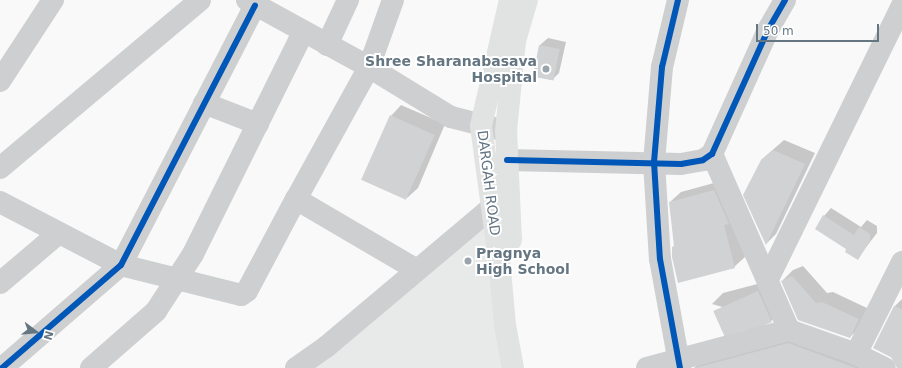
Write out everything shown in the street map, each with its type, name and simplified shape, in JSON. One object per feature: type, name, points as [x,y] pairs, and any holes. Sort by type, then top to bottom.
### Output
[{"type":"main road","name":"DARGAH ROAD","points":[[510,0],[481,126],[492,207],[505,325],[513,368]]},
{"type":"main road","name":"DARGAH ROAD","points":[[527,0],[514,41],[506,131],[508,207],[518,318],[528,368]]},
{"type":"street","points":[[0,81],[53,0]]},
{"type":"street","points":[[0,168],[200,0]]},
{"type":"street","points":[[327,45],[348,0]]},
{"type":"street","points":[[0,202],[121,265],[241,294],[246,293],[369,67],[393,0]]},
{"type":"street","points":[[678,0],[662,67],[654,162],[660,259],[679,364]]},
{"type":"street","points":[[507,160],[654,162],[681,164],[703,160],[712,154],[769,28],[785,0]]},
{"type":"street","points":[[768,280],[902,4],[896,0]]},
{"type":"street","points":[[2,368],[121,265],[204,103],[251,3],[369,67],[451,117],[481,126],[506,131]]},
{"type":"street","points":[[91,368],[156,311],[193,254],[303,32]]},
{"type":"street","points":[[204,103],[258,124]]},
{"type":"street","points":[[712,154],[789,330]]},
{"type":"street","points":[[296,199],[417,270]]},
{"type":"street","points":[[296,368],[326,347],[492,207]]},
{"type":"street","points":[[0,283],[59,233]]},
{"type":"street","points":[[856,354],[902,262]]},
{"type":"street","points":[[647,368],[679,364],[789,330],[856,354],[885,368]]},
{"type":"shaded area","name":"Pragnya High School","points":[[489,224],[508,368],[312,368]]},
{"type":"building","points":[[539,45],[560,49],[554,80],[533,76]]},
{"type":"building","points":[[390,115],[435,135],[406,200],[361,180]]},
{"type":"building","points":[[773,150],[805,164],[766,245],[743,195],[761,160]]},
{"type":"building","points":[[714,190],[729,224],[724,225],[735,268],[678,283],[672,257],[672,247],[674,246],[669,202]]},
{"type":"building","points":[[823,215],[854,235],[859,227],[870,234],[870,241],[858,260],[845,252],[846,249],[815,229]]},
{"type":"building","points":[[792,276],[816,303],[822,302],[859,319],[850,338],[798,320],[781,281]]},
{"type":"building","points":[[758,291],[772,322],[727,342],[713,311]]},
{"type":"building","points":[[894,306],[902,309],[902,368],[897,368],[891,357],[873,348]]},
{"type":"building","points":[[788,343],[856,368],[695,368]]},
{"type":"cycle path","points":[[678,0],[662,67],[654,162],[660,259],[680,368]]},
{"type":"cycle path","points":[[507,160],[681,164],[703,160],[712,154],[769,28],[785,0]]},
{"type":"cycle path","points":[[2,368],[121,265],[255,5]]},
{"type":"place","name":"Shree Sharanabasava Hospital","points":[[546,69]]},
{"type":"place","name":"Pragnya High School","points":[[468,261]]}]
